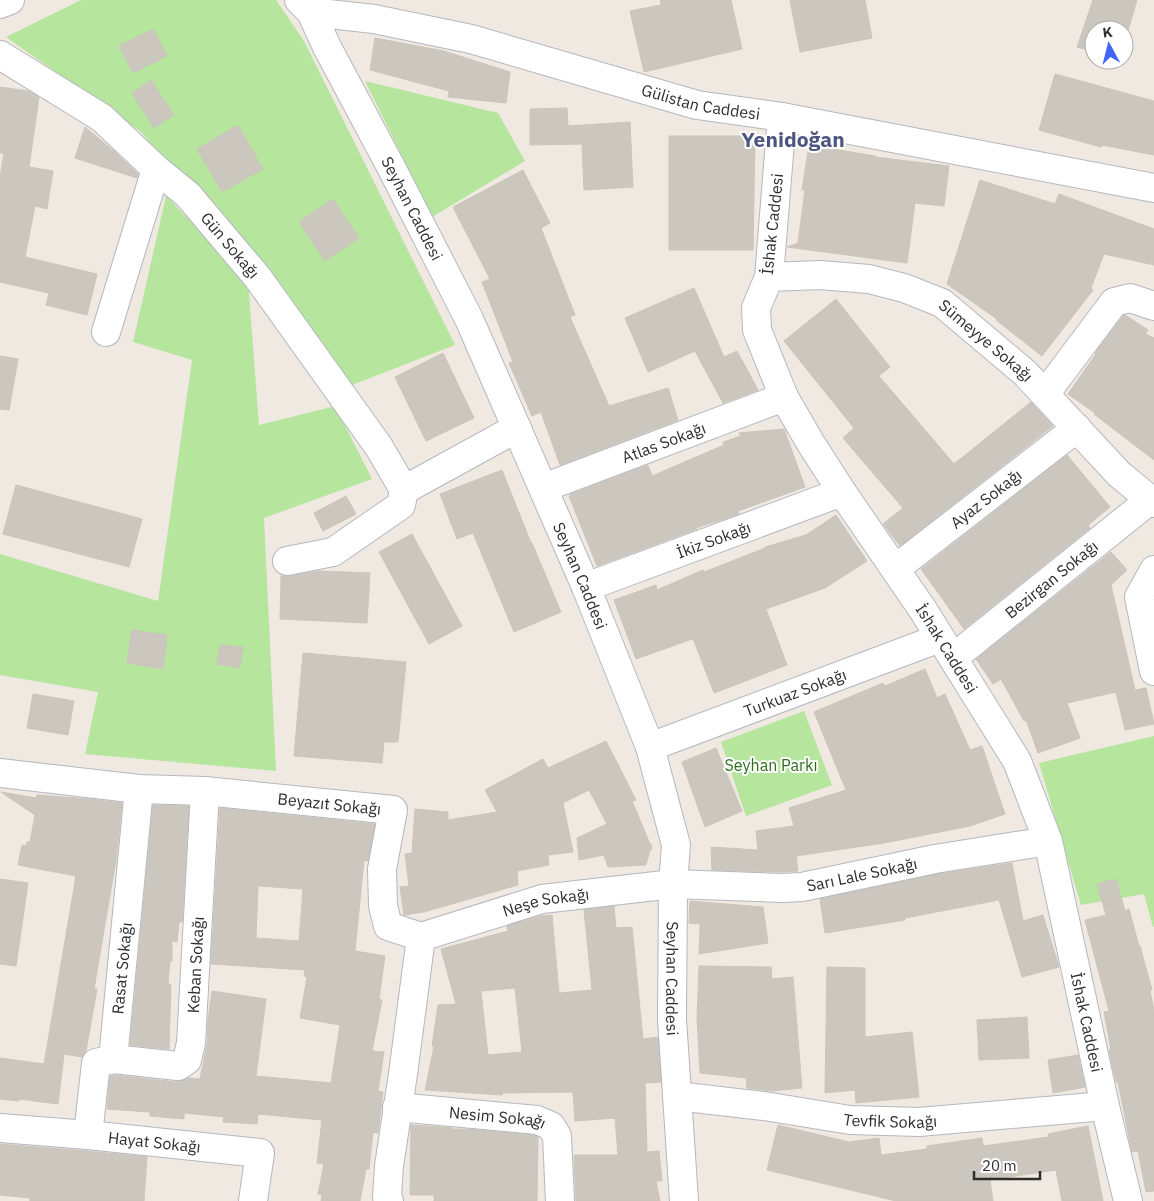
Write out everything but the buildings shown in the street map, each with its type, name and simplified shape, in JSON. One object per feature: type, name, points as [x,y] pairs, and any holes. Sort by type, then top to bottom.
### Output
[{"type":"street","points":[[0,4],[10,0]]},
{"type":"street","name":"Gülistan Caddesi","points":[[305,6],[471,39],[697,105],[782,117],[1154,188]]},
{"type":"street","name":"Seyhan Caddesi","points":[[305,6],[392,169],[469,320],[586,587],[650,747],[676,845],[673,884],[672,1019],[684,1201]]},
{"type":"street","name":"Gün Sokağı","points":[[0,55],[102,118],[188,195],[258,278],[379,447],[404,490]]},
{"type":"street","name":"İshak Caddesi","points":[[782,117],[769,277],[756,308],[757,330],[784,397],[810,442],[923,610],[1016,760],[1048,841],[1105,1106],[1128,1201]]},
{"type":"street","points":[[106,332],[156,168]]},
{"type":"street","name":"Sümeyye Sokağı","points":[[769,277],[820,275],[869,279],[904,288],[942,303],[1025,373],[1119,474],[1152,502]]},
{"type":"street","points":[[1045,394],[1114,302],[1130,298],[1154,306]]},
{"type":"street","name":"Atlas Sokağı","points":[[543,488],[784,397]]},
{"type":"street","points":[[287,561],[333,552],[401,506],[404,490],[517,428]]},
{"type":"street","name":"Ayaz Sokağı","points":[[895,569],[1077,428]]},
{"type":"street","name":"İkiz Sokağı","points":[[586,587],[842,492]]},
{"type":"street","name":"Bezirgan Sokağı","points":[[947,648],[1152,502]]},
{"type":"street","points":[[1154,570],[1139,597],[1154,671]]},
{"type":"street","name":"Turkuaz Sokağı","points":[[650,747],[947,648]]},
{"type":"street","name":"Beyazıt Sokağı","points":[[0,773],[139,789],[205,791],[393,810],[382,869],[383,906],[388,926],[421,938]]},
{"type":"street","name":"Rasat Sokağı","points":[[113,1059],[139,789]]},
{"type":"street","name":"Keban Sokağı","points":[[113,1059],[178,1066],[187,1060],[191,1043],[205,791]]},
{"type":"street","name":"Sarı Lale Sokağı","points":[[673,884],[802,887],[936,860],[1048,841]]},
{"type":"street","name":"Neşe Sokağı","points":[[421,938],[542,899],[673,884]]},
{"type":"street","points":[[389,1201],[387,1197],[389,1166],[421,938]]},
{"type":"street","points":[[88,1135],[96,1063],[113,1059]]},
{"type":"street","name":"Tevfik Sokağı","points":[[677,1096],[764,1106],[850,1120],[919,1122],[1105,1106]]},
{"type":"street","name":"Nesim Sokağı","points":[[397,1107],[537,1120],[551,1126],[557,1136],[560,1201]]},
{"type":"street","name":"Hayat Sokağı","points":[[0,1128],[260,1153],[253,1201]]},
{"type":"green space","points":[[81,0],[276,0],[304,41],[455,345],[352,385],[141,132],[6,37]]},
{"type":"green space","points":[[365,81],[498,113],[525,161],[432,217]]},
{"type":"green space","points":[[166,196],[248,280],[259,425],[335,406],[372,479],[264,518],[276,771],[85,754],[98,692],[0,675],[0,554],[158,601],[192,360],[133,342]]},
{"type":"green space","name":"Seyhan Parkı","points":[[804,711],[832,785],[746,816],[721,742]]},
{"type":"green space","points":[[1154,736],[1153,927],[1144,894],[1081,905],[1039,763]]},
{"type":"district","name":"Yenidoğan","points":[[793,140]]}]
